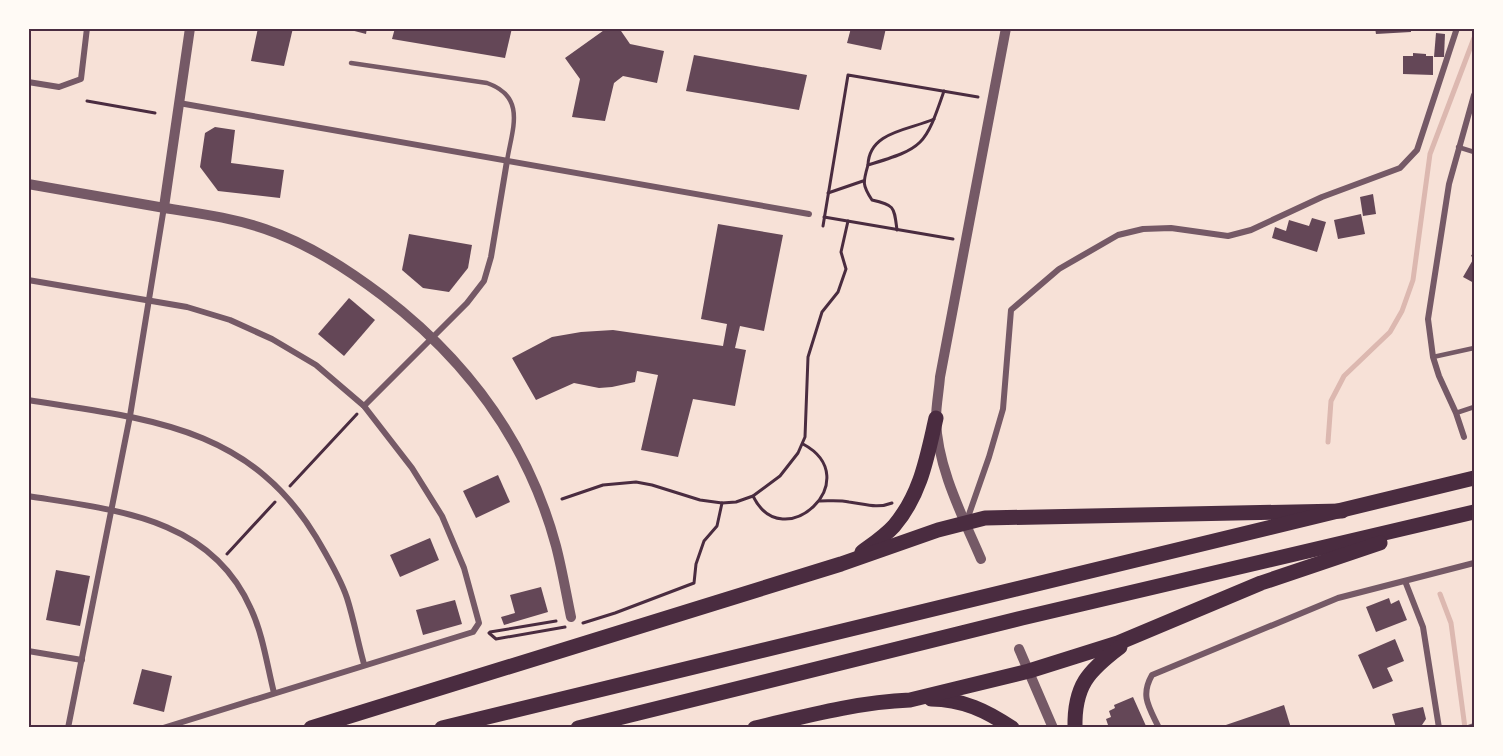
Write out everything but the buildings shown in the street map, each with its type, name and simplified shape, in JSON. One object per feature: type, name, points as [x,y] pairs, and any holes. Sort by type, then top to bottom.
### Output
[{"type":"highway","points":[[841,564],[861,553],[894,526],[910,502],[922,478],[936,418]]},
{"type":"highway","points":[[442,728],[1474,478]]},
{"type":"highway","points":[[311,728],[841,564],[938,530],[985,518],[1342,511]]},
{"type":"highway","points":[[910,700],[1029,671],[1134,636],[1261,583],[1471,513]]},
{"type":"highway","points":[[578,728],[1022,618],[1471,513]]},
{"type":"highway","points":[[1075,728],[1077,694],[1084,679],[1097,664],[1134,636]]},
{"type":"highway","points":[[755,728],[893,700],[939,699],[960,702],[992,714],[1012,728]]},
{"type":"street","points":[[28,82],[59,87],[81,80],[87,28]]},
{"type":"street","points":[[68,728],[130,416],[150,300],[190,28]]},
{"type":"street","points":[[981,559],[965,523],[940,450],[936,418],[940,377],[1006,28]]},
{"type":"street","points":[[965,523],[989,457],[1003,409],[1011,310],[1059,269],[1118,235],[1143,228],[1171,228],[1228,236],[1251,230],[1322,197],[1400,168],[1417,150],[1457,28]]},
{"type":"street","points":[[1464,437],[1433,357],[1428,319],[1449,184],[1474,95]]},
{"type":"street","points":[[178,103],[809,214]]},
{"type":"street","points":[[364,406],[467,303],[484,280],[491,257],[507,161]]},
{"type":"street","points":[[28,184],[220,216],[267,230],[317,251],[367,284],[432,336],[472,379],[503,424],[526,465],[556,544],[573,622]]},
{"type":"street","points":[[28,280],[187,307],[230,320],[272,339],[316,365],[364,406],[412,468],[442,516],[464,568],[479,623],[473,632],[163,728]]},
{"type":"street","points":[[28,400],[130,416],[182,430],[227,448],[263,474],[283,493],[307,523],[332,566],[346,597],[364,664]]},
{"type":"street","points":[[28,496],[113,510],[175,529],[198,543],[220,562],[239,586],[251,609],[261,637],[274,693]]},
{"type":"street","points":[[1158,728],[1146,700],[1146,685],[1152,675],[1338,598],[1474,563]]},
{"type":"street","points":[[1405,581],[1423,627],[1439,728]]},
{"type":"street","points":[[1019,649],[1053,728]]},
{"type":"street","points":[[28,651],[82,660]]},
{"type":"street","points":[[1468,728],[1474,726]]},
{"type":"lane","points":[[351,63],[487,83],[499,87],[507,94],[515,117],[507,161]]},
{"type":"lane","points":[[1458,147],[1474,152]]},
{"type":"lane","points":[[1433,357],[1474,348]]},
{"type":"lane","points":[[1456,413],[1474,407]]},
{"type":"path","points":[[823,226],[849,75],[978,97]]},
{"type":"path","points":[[868,165],[914,149],[925,138],[944,91]]},
{"type":"path","points":[[87,101],[155,113]]},
{"type":"path","points":[[897,230],[894,209],[890,204],[872,200],[866,190],[863,181],[868,157],[883,138],[934,119]]},
{"type":"path","points":[[828,193],[843,190],[863,181]]},
{"type":"path","points":[[824,217],[953,239]]},
{"type":"path","points":[[562,499],[603,485],[636,482],[700,500],[736,502],[753,496],[780,476],[798,453],[805,437],[808,357],[822,312],[838,292],[846,269],[841,252],[848,221]]},
{"type":"path","points":[[220,562],[364,406]]},
{"type":"path","points":[[753,496],[756,503],[776,517],[801,516],[812,510],[820,501],[825,489],[826,477],[817,454],[802,444]]},
{"type":"path","points":[[820,501],[848,501],[869,507],[885,506],[893,502]]},
{"type":"path","points":[[489,633],[496,639],[615,613],[694,583],[704,541],[717,526],[722,503]]},
{"type":"path","points":[[473,632],[489,633],[556,621]]},
{"type":"waterway","points":[[1328,442],[1331,401],[1344,376],[1390,332],[1402,311],[1413,280],[1430,154],[1474,38]]},
{"type":"waterway","points":[[1440,594],[1451,623],[1465,728]]}]
